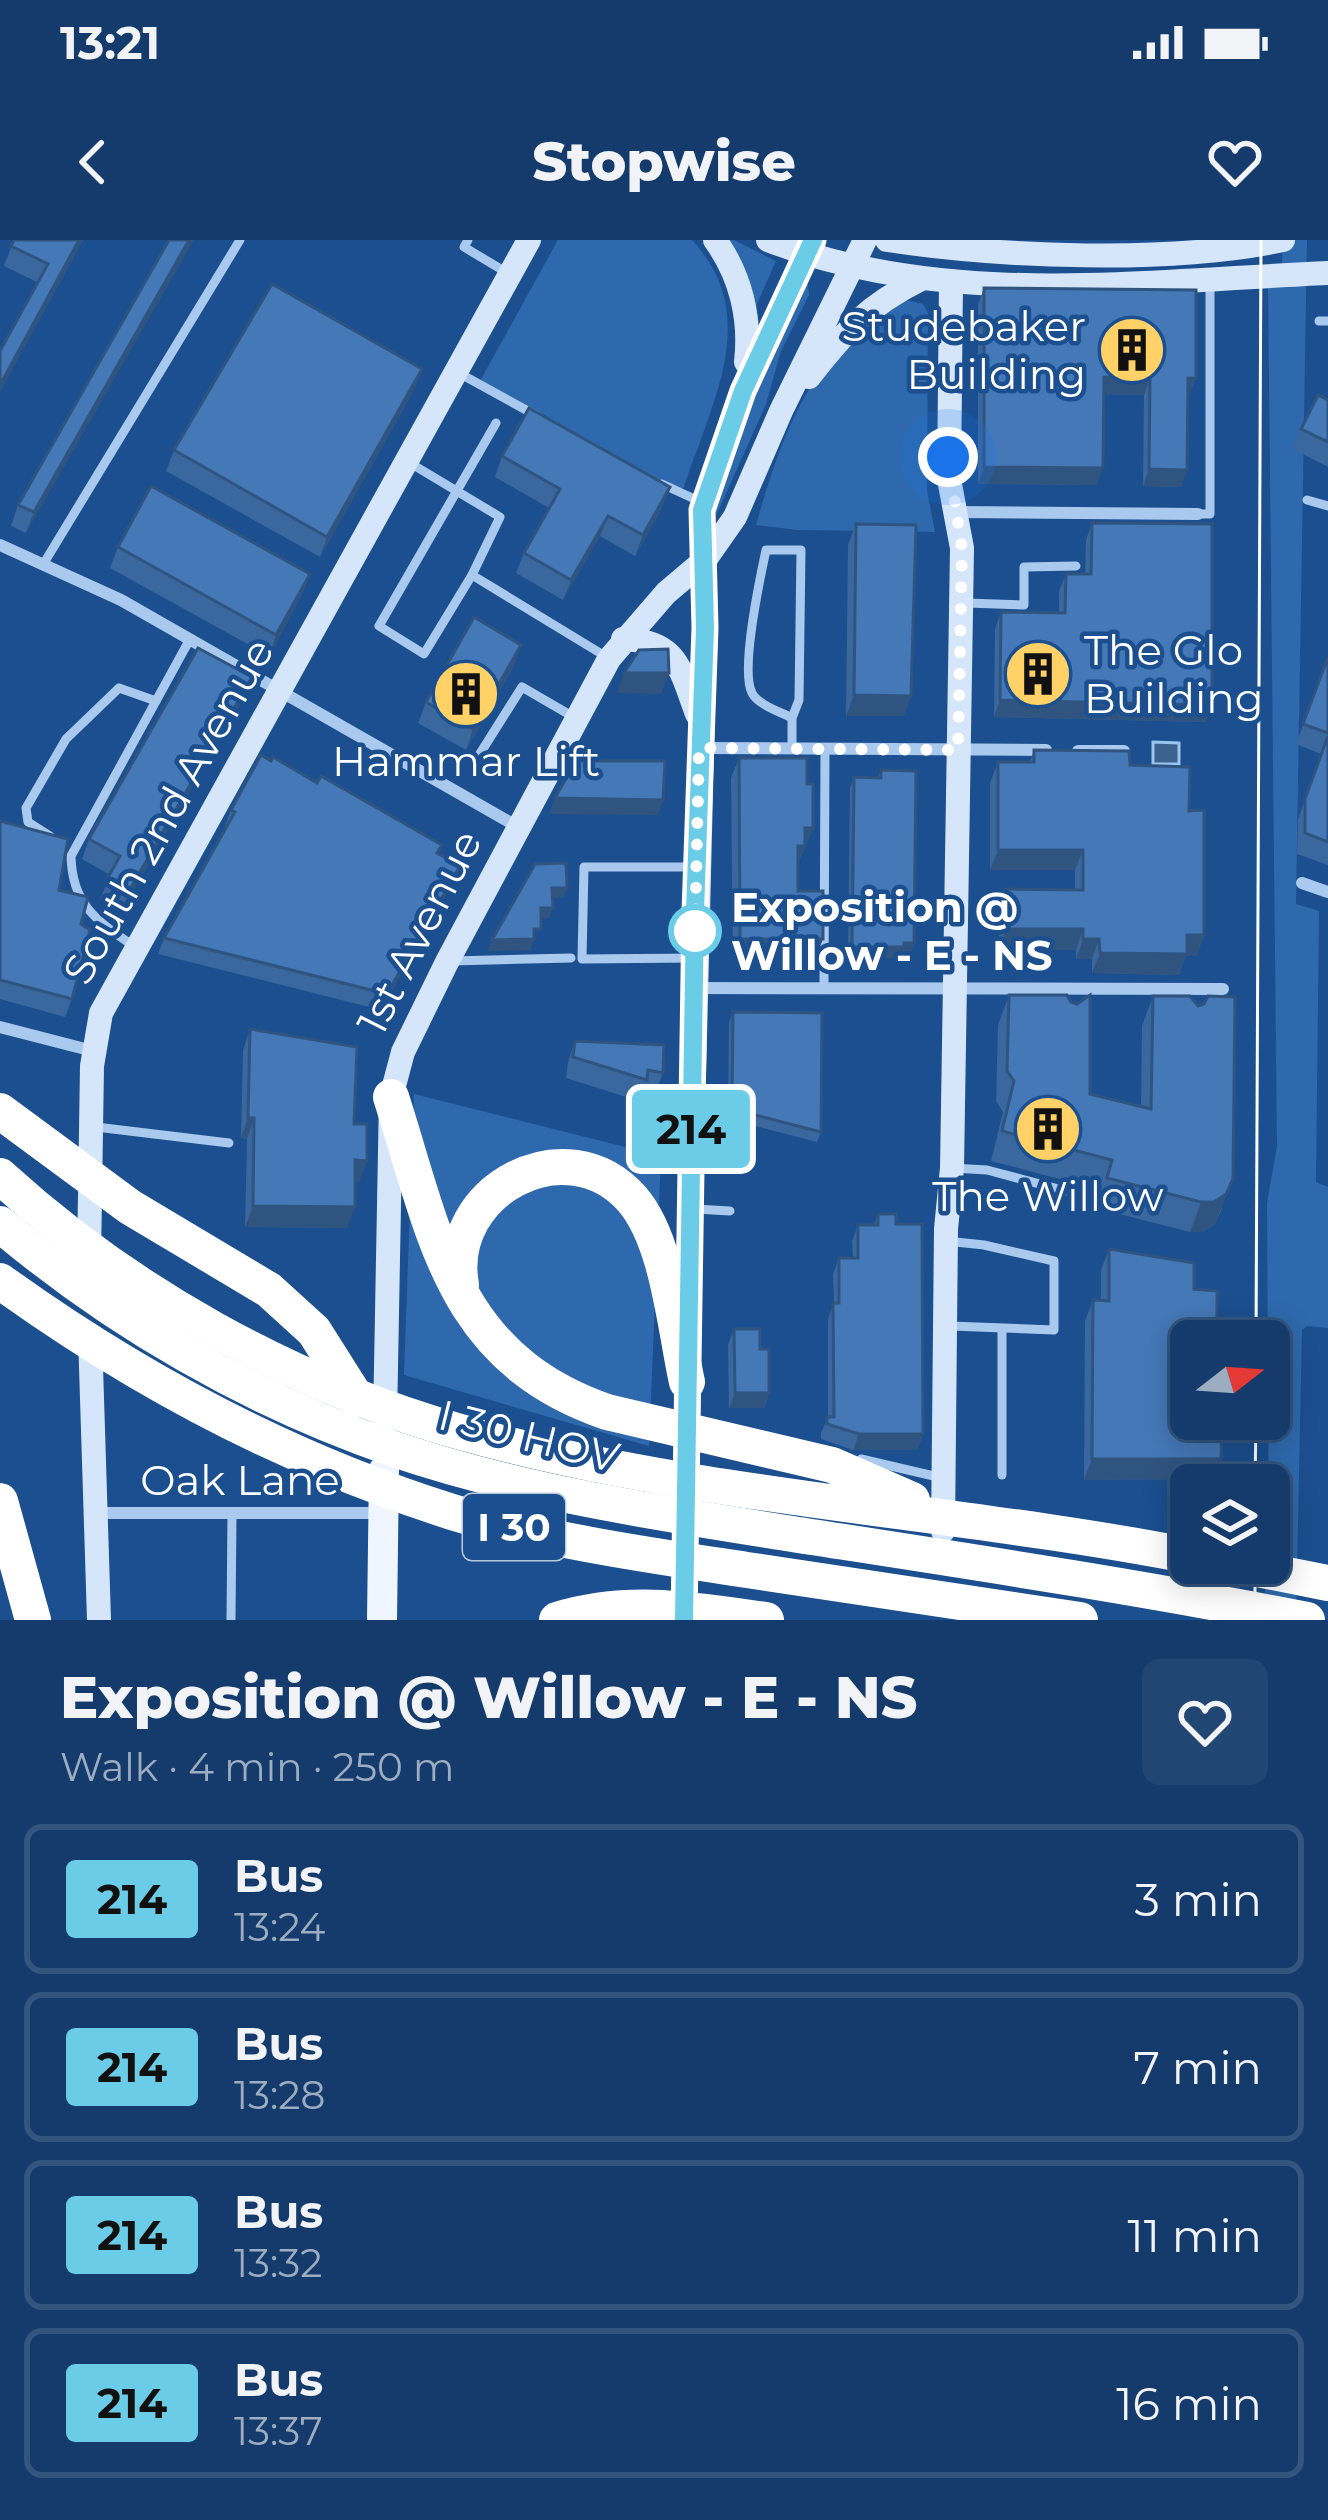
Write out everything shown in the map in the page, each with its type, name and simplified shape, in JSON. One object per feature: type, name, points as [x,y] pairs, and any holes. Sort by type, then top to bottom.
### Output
[{"type":"highway","points":[[391,1096],[453,1284],[505,1355],[545,1385],[608,1412],[832,1465],[958,1520]]},
{"type":"highway","points":[[0,1111],[160,1226],[254,1281],[292,1310],[329,1352],[385,1443]]},
{"type":"highway","points":[[481,1326],[462,1287],[457,1261],[467,1223],[507,1183],[544,1169],[578,1168],[615,1183],[642,1211],[656,1242],[687,1400]]},
{"type":"highway","name":"I 30","points":[[0,1176],[93,1252],[154,1294],[275,1360],[453,1430],[607,1466],[1170,1553]]},
{"type":"highway","name":"I 30 HOV","points":[[0,1224],[98,1298],[232,1379],[343,1430],[450,1467],[662,1513],[1161,1592],[1307,1620]]},
{"type":"highway","name":"I 30 HOV","points":[[0,1245],[66,1297],[199,1379],[291,1425],[398,1466],[507,1498],[643,1526],[1226,1620]]},
{"type":"highway","name":"I 30","points":[[0,1281],[74,1335],[215,1417],[272,1445],[454,1512],[606,1548],[1080,1620]]},
{"type":"highway","points":[[0,1501],[33,1620]]},
{"type":"highway","points":[[1290,1575],[1328,1583]]},
{"type":"highway","points":[[556,1620],[596,1610],[658,1605],[766,1620]]},
{"type":"main road","name":"South 2nd Avenue","points":[[98,1617],[88,1287],[92,1051],[101,1013],[529,240]]},
{"type":"main road","points":[[715,240],[738,284],[747,316],[743,391]]},
{"type":"main road","points":[[768,240],[809,247],[851,268],[951,281],[1151,285],[1328,273]]},
{"type":"main road","points":[[781,411],[865,240]]},
{"type":"main road","points":[[887,240],[1137,253],[1283,240]]},
{"type":"main road","points":[[946,240],[972,246]]},
{"type":"main road","points":[[684,1620],[704,503],[743,391],[809,247]]},
{"type":"main road","points":[[781,411],[854,321],[921,279]]},
{"type":"main road","points":[[943,1620],[941,1233],[952,1168],[962,548],[948,457],[951,281]]},
{"type":"main road","name":"1st Avenue","points":[[382,1620],[391,1096],[403,1052],[518,826],[616,649],[666,593],[705,560],[735,517],[781,411]]},
{"type":"main road","points":[[616,649],[659,643],[667,650],[680,669],[699,735]]},
{"type":"street","points":[[957,512],[1198,514]]},
{"type":"street","points":[[0,545],[190,639],[518,826]]},
{"type":"street","points":[[699,735],[792,748],[1124,751]]},
{"type":"street","points":[[1303,883],[1328,892]]},
{"type":"street","points":[[694,988],[955,989],[1065,996],[1223,989]]},
{"type":"street","points":[[0,1027],[92,1051]]},
{"type":"street","name":"Oak Lane","points":[[96,1513],[384,1513]]},
{"type":"lane","points":[[44,563],[240,240]]},
{"type":"lane","points":[[468,240],[464,247],[509,274]]},
{"type":"lane","points":[[1198,514],[1210,514],[1210,281]]},
{"type":"lane","points":[[458,372],[544,420]]},
{"type":"lane","points":[[406,461],[458,491],[500,517],[472,575],[424,654],[379,626],[458,491],[496,424]]},
{"type":"lane","points":[[649,477],[704,503]]},
{"type":"lane","points":[[1307,500],[1328,506]]},
{"type":"lane","points":[[792,718],[757,699],[750,690],[750,642],[766,550],[801,550],[799,700],[792,718],[792,748]]},
{"type":"lane","points":[[961,602],[1024,604],[1024,567],[1076,566]]},
{"type":"lane","points":[[472,575],[572,633],[616,649]]},
{"type":"lane","points":[[135,946],[89,912],[77,896],[72,876],[75,848],[190,639]]},
{"type":"lane","points":[[476,760],[522,687],[577,719]]},
{"type":"lane","points":[[75,848],[34,828],[25,816],[26,808],[66,739],[114,691],[124,688],[156,701]]},
{"type":"lane","points":[[824,988],[825,749]]},
{"type":"lane","points":[[694,958],[583,959],[584,867],[697,867]]},
{"type":"lane","points":[[447,962],[571,958]]},
{"type":"lane","points":[[1188,989],[1189,1007]]},
{"type":"lane","points":[[91,1126],[229,1142]]},
{"type":"lane","points":[[952,1168],[987,1170],[1092,1198]]},
{"type":"lane","points":[[690,1208],[730,1211]]},
{"type":"lane","points":[[941,1233],[1054,1261],[1054,1330],[945,1326]]},
{"type":"lane","points":[[1002,1329],[1002,1475]]},
{"type":"lane","points":[[687,1400],[944,1479]]},
{"type":"lane","points":[[231,1620],[232,1513]]},
{"type":"shaded area","points":[[558,240],[692,240],[713,269],[728,329],[725,360],[707,424],[679,491],[480,381]]},
{"type":"shaded area","points":[[723,240],[734,240],[776,261],[754,311]]},
{"type":"shaded area","points":[[1283,240],[1307,240],[1296,904],[1319,911],[1316,1182],[1328,1187],[1328,1328],[1307,1326],[1302,1330],[1296,1620],[1265,1620],[1265,1584],[1290,1584],[1290,1464],[1268,1464],[1268,1440],[1290,1440],[1290,1320],[1268,1320],[1267,1203],[1277,1146],[1268,286],[1281,285]]},
{"type":"shaded area","points":[[808,284],[809,295],[781,351],[766,404],[716,516],[735,437],[800,289]]},
{"type":"shaded area","points":[[906,300],[923,304],[928,313],[927,491],[935,532],[756,525],[793,419],[821,370],[858,330]]},
{"type":"shaded area","points":[[1153,742],[1179,743],[1179,764],[1153,764]]},
{"type":"shaded area","points":[[414,1094],[661,1156],[649,1446],[404,1375]]},
{"type":"building","points":[[14,240],[79,240],[0,385],[0,351],[48,264],[11,246]]},
{"type":"building","points":[[169,240],[189,240],[34,512],[18,505]]},
{"type":"building","points":[[272,284],[422,369],[327,537],[174,450]]},
{"type":"building","points":[[984,288],[1196,290],[1196,378],[1188,378],[1187,470],[1149,469],[1150,378],[1104,377],[1103,468],[984,467]]},
{"type":"building","points":[[1318,395],[1328,400],[1328,442],[1301,429]]},
{"type":"building","points":[[529,408],[670,487],[643,535],[608,516],[571,580],[524,553],[560,489],[502,456]]},
{"type":"building","points":[[151,486],[310,574],[276,635],[118,547]]},
{"type":"building","points":[[1092,523],[1212,524],[1212,705],[1000,700],[1001,612],[1065,613],[1066,574],[1091,574]]},
{"type":"building","points":[[856,524],[916,525],[911,696],[854,695]]},
{"type":"building","name":"Hammar Lift","points":[[474,617],[521,645],[473,729],[426,702]]},
{"type":"building","points":[[198,648],[252,677],[129,891],[107,879],[120,856],[89,839]]},
{"type":"building","points":[[668,649],[669,673],[624,673],[639,650]]},
{"type":"building","points":[[1328,657],[1328,733],[1303,724]]},
{"type":"building","points":[[1328,736],[1328,842],[1305,833],[1305,799]]},
{"type":"building","points":[[1034,750],[1129,751],[1130,765],[1190,767],[1189,811],[1204,810],[1204,935],[1187,935],[1187,954],[1100,953],[1099,939],[1083,939],[1083,929],[1006,929],[1006,889],[1083,890],[1083,850],[998,850],[998,762],[1034,762]]},
{"type":"building","points":[[261,755],[317,783],[321,776],[442,845],[437,853],[460,866],[387,994],[164,938],[235,812],[231,810]]},
{"type":"building","points":[[739,758],[807,758],[807,784],[813,784],[813,828],[805,828],[805,846],[798,846],[798,891],[823,891],[823,939],[740,939]]},
{"type":"building","points":[[576,761],[665,761],[663,800],[555,798]]},
{"type":"building","points":[[881,770],[916,771],[914,943],[852,947],[854,777],[881,778]]},
{"type":"building","points":[[0,821],[68,839],[59,890],[88,897],[81,924],[90,930],[72,999],[0,980]]},
{"type":"building","points":[[566,863],[567,888],[552,888],[553,908],[541,908],[541,929],[534,929],[534,939],[492,940],[535,864]]},
{"type":"building","name":"The Willow","points":[[1009,995],[1067,995],[1077,1004],[1090,995],[1090,1094],[1151,1109],[1153,996],[1190,996],[1198,1006],[1208,996],[1235,997],[1233,1179],[1226,1194],[1214,1202],[1201,1202],[1107,1178],[1112,1160],[1002,1131],[1014,1081],[1007,1071]]},
{"type":"building","points":[[733,1012],[822,1013],[821,1132],[732,1109]]},
{"type":"building","points":[[250,1029],[357,1047],[354,1124],[367,1124],[367,1161],[355,1160],[355,1207],[253,1206]]},
{"type":"building","points":[[575,1041],[664,1045],[663,1073],[648,1070],[647,1080],[573,1057]]},
{"type":"building","points":[[878,1214],[896,1214],[896,1224],[922,1224],[923,1434],[859,1434],[827,1424],[827,1417],[834,1417],[833,1303],[839,1303],[839,1258],[858,1258],[858,1225],[878,1225]]},
{"type":"building","points":[[1109,1249],[1194,1263],[1194,1289],[1217,1291],[1217,1320],[1170,1320],[1170,1440],[1222,1440],[1221,1459],[1092,1459],[1093,1300],[1109,1301]]},
{"type":"building","points":[[734,1329],[760,1329],[760,1349],[769,1349],[769,1393],[735,1393]]},
{"type":"tram line","points":[[1256,1320],[1261,240]]},
{"type":"tram line","points":[[1255,1464],[1256,1440]]},
{"type":"tram line","points":[[1255,1584],[1255,1620]]},
{"type":"bus line","name":"214","points":[[684,1620],[695,912],[705,628],[702,510],[722,442],[767,333],[813,240]]},
{"type":"place","name":"Studebaker Building","points":[[1132,350]]},
{"type":"place","name":"The Glo Building","points":[[1038,674]]},
{"type":"place","name":"Hammar Lift","points":[[466,694]]},
{"type":"place","name":"Exposition @ Willow - E - NS","points":[[695,931]]},
{"type":"place","name":"The Willow","points":[[1048,1129]]},
{"type":"route","points":[[695,931],[699,748],[958,750],[962,548],[948,457]]}]
